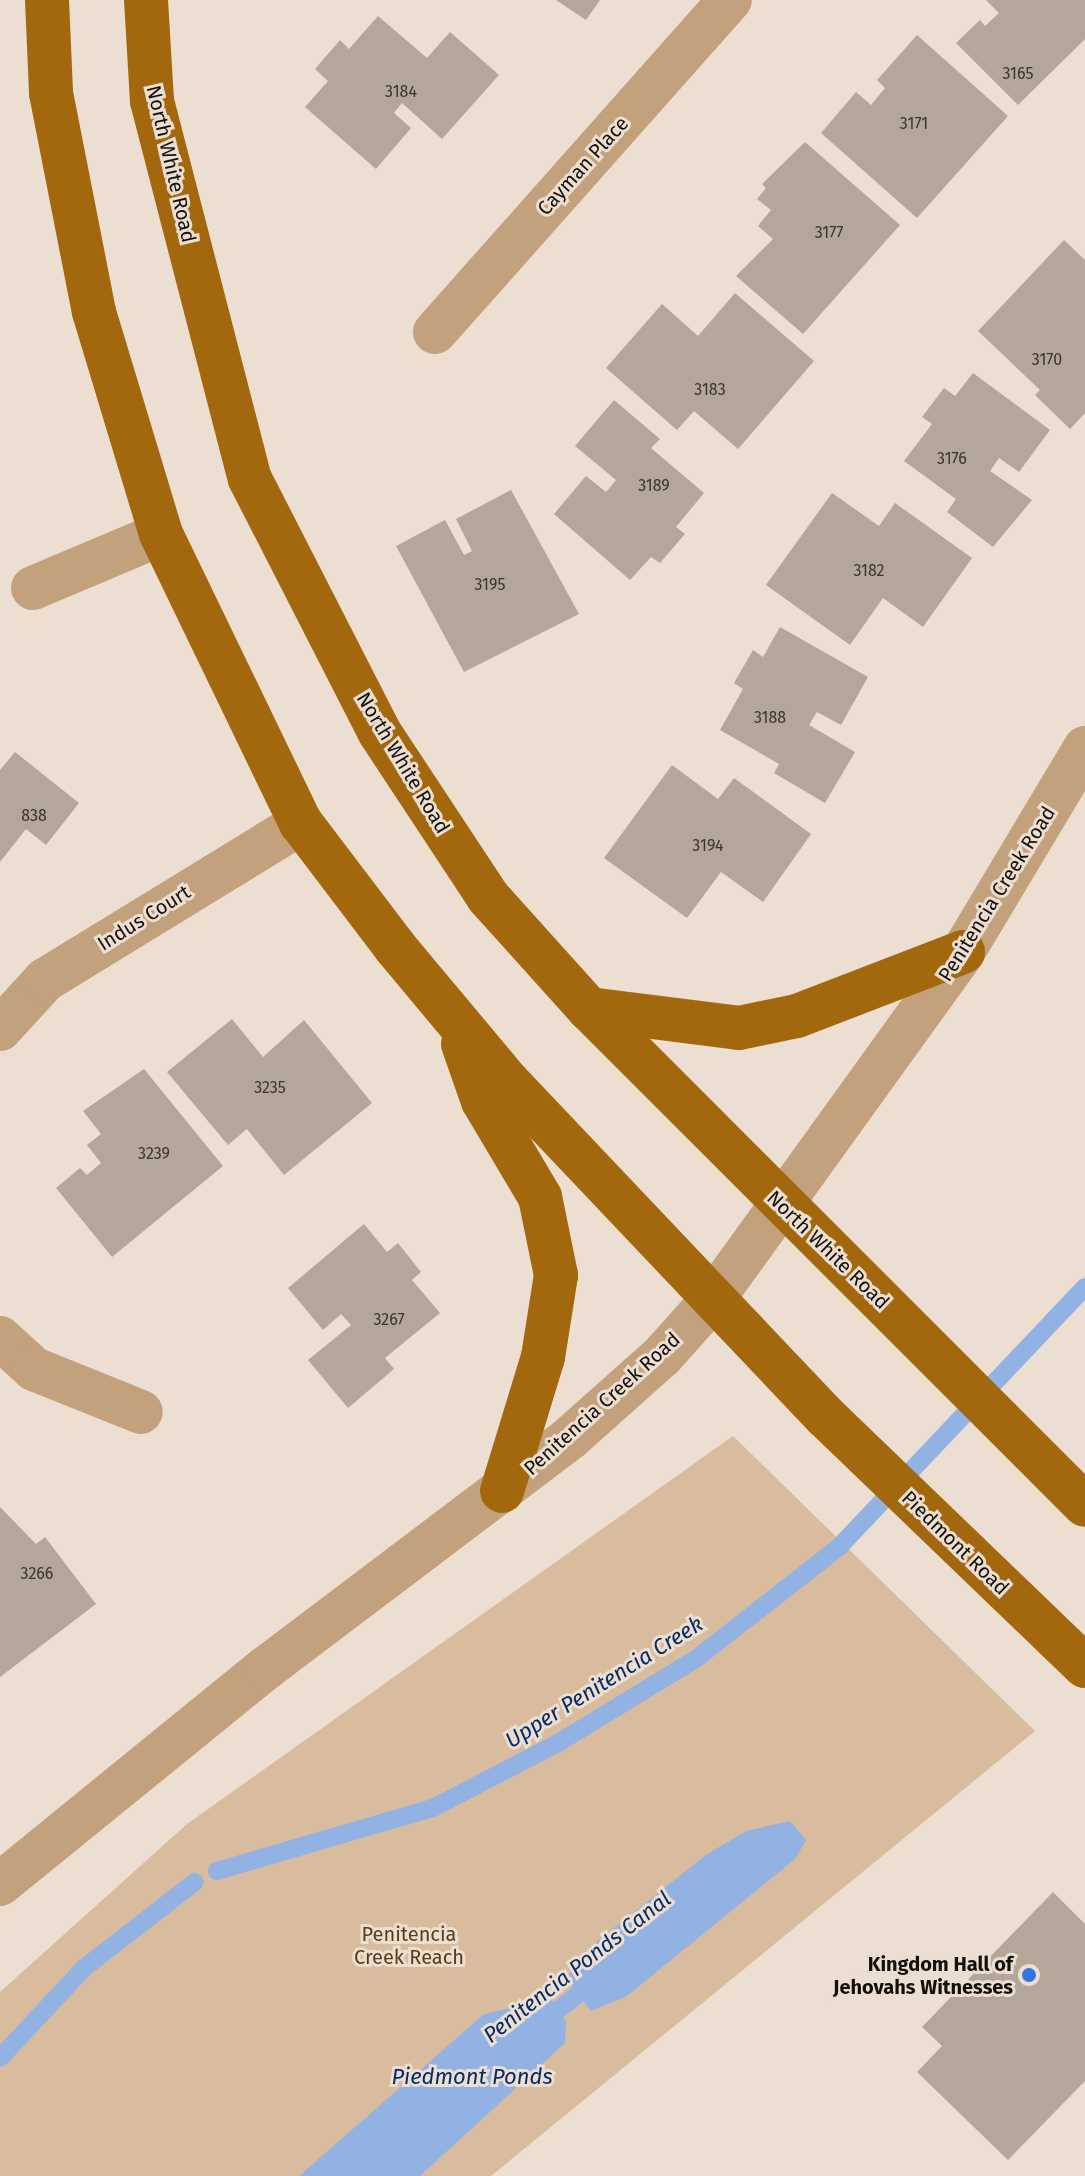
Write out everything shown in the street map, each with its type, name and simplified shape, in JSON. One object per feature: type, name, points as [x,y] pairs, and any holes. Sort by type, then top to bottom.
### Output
[{"type":"main road","points":[[47,0],[51,93],[94,312],[161,534],[301,823],[455,1019],[713,1299]]},
{"type":"main road","name":"North White Road","points":[[146,0],[152,101],[250,479],[380,733],[488,897],[589,1009],[1085,1505]]},
{"type":"main road","points":[[589,1009],[739,1028],[797,1016],[963,952]]},
{"type":"main road","points":[[455,1019],[483,1101],[540,1197],[556,1275],[543,1357],[502,1491]]},
{"type":"main road","name":"Piedmont Road","points":[[713,1299],[826,1417],[1085,1666]]},
{"type":"street","name":"Cayman Place","points":[[435,332],[730,0]]},
{"type":"street","points":[[33,588],[161,534]]},
{"type":"street","name":"Penitencia Creek Road","points":[[0,1884],[266,1668],[502,1491],[662,1356],[713,1299],[963,952],[1085,748]]},
{"type":"street","name":"Indus Court","points":[[0,1029],[45,980],[301,823]]},
{"type":"street","points":[[0,1338],[34,1369],[141,1412]]},
{"type":"green space","name":"Penitencia Creek Reach","points":[[733,1436],[1035,1731],[491,2176],[0,2176],[0,1992],[187,1824]]},
{"type":"water","points":[[790,1821],[806,1840],[795,1859],[627,1996],[591,2011],[566,1978],[589,1948],[706,1855],[746,1831]]},
{"type":"water","name":"Piedmont Ponds","points":[[551,1999],[566,2022],[565,2043],[420,2176],[299,2176],[484,2014]]},
{"type":"building","points":[[556,0],[600,0],[586,20]]},
{"type":"building","points":[[986,0],[1085,0],[1085,39],[1018,105],[956,43],[980,20],[985,26],[999,13]]},
{"type":"building","points":[[378,16],[427,58],[450,32],[499,75],[442,139],[402,103],[394,113],[411,128],[376,169],[305,107],[328,81],[315,69],[340,40],[349,49]]},
{"type":"building","points":[[917,35],[1008,116],[917,218],[821,133],[856,92],[871,105],[885,88],[877,80]]},
{"type":"building","points":[[805,142],[900,225],[803,334],[736,276],[773,239],[758,226],[771,210],[757,199],[766,188],[762,184]]},
{"type":"building","points":[[1064,240],[1085,260],[1085,413],[1070,429],[1035,395],[1040,390],[978,331]]},
{"type":"building","points":[[735,293],[814,361],[738,449],[694,411],[677,430],[606,368],[662,304],[698,336]]},
{"type":"building","points":[[973,373],[1050,430],[1019,472],[999,458],[990,471],[1032,500],[993,547],[947,512],[956,499],[904,461],[932,424],[922,417],[944,388],[955,396]]},
{"type":"building","points":[[614,400],[660,439],[651,448],[704,493],[676,527],[685,534],[660,563],[651,557],[630,580],[554,514],[586,476],[606,492],[616,480],[575,446]]},
{"type":"building","points":[[511,490],[579,614],[464,672],[396,546],[445,520],[464,555],[472,551],[456,519]]},
{"type":"building","points":[[832,493],[879,526],[895,503],[972,558],[923,627],[883,598],[850,645],[766,585]]},
{"type":"building","points":[[780,627],[868,677],[841,725],[817,712],[809,725],[855,752],[825,803],[774,773],[779,764],[720,730],[743,689],[734,683],[753,650],[763,657]]},
{"type":"building","points":[[15,752],[79,803],[46,845],[26,829],[0,862],[0,770]]},
{"type":"building","points":[[672,765],[718,799],[734,778],[811,834],[763,902],[721,872],[687,918],[604,858]]},
{"type":"building","points":[[232,1019],[263,1057],[304,1020],[372,1103],[284,1175],[247,1129],[228,1145],[167,1072]]},
{"type":"building","points":[[144,1069],[223,1166],[112,1257],[56,1188],[80,1168],[87,1175],[101,1163],[87,1145],[101,1134],[83,1111]]},
{"type":"building","points":[[364,1224],[387,1252],[398,1243],[421,1272],[412,1280],[440,1313],[385,1358],[394,1369],[348,1408],[308,1360],[351,1325],[341,1314],[323,1330],[288,1288]]},
{"type":"building","points":[[0,1507],[36,1544],[45,1537],[96,1604],[0,1677]]},
{"type":"building","name":"Kingdom Hall of Jehovahs Witnesses","points":[[1053,1892],[1085,1924],[1085,2081],[1008,2160],[917,2072],[942,2046],[922,2027]]},
{"type":"waterway","name":"Upper Penitencia Creek","points":[[217,1871],[433,1808],[558,1743],[697,1658],[839,1547],[1085,1287]]},
{"type":"waterway","name":"Upper Penitencia Creek","points":[[0,2058],[84,1968],[195,1882]]},
{"type":"waterway","name":"Penitencia Ponds Canal","points":[[540,2024],[595,1981]]},
{"type":"place","name":"Kingdom Hall of Jehovahs Witnesses","points":[[1029,1975]]}]
